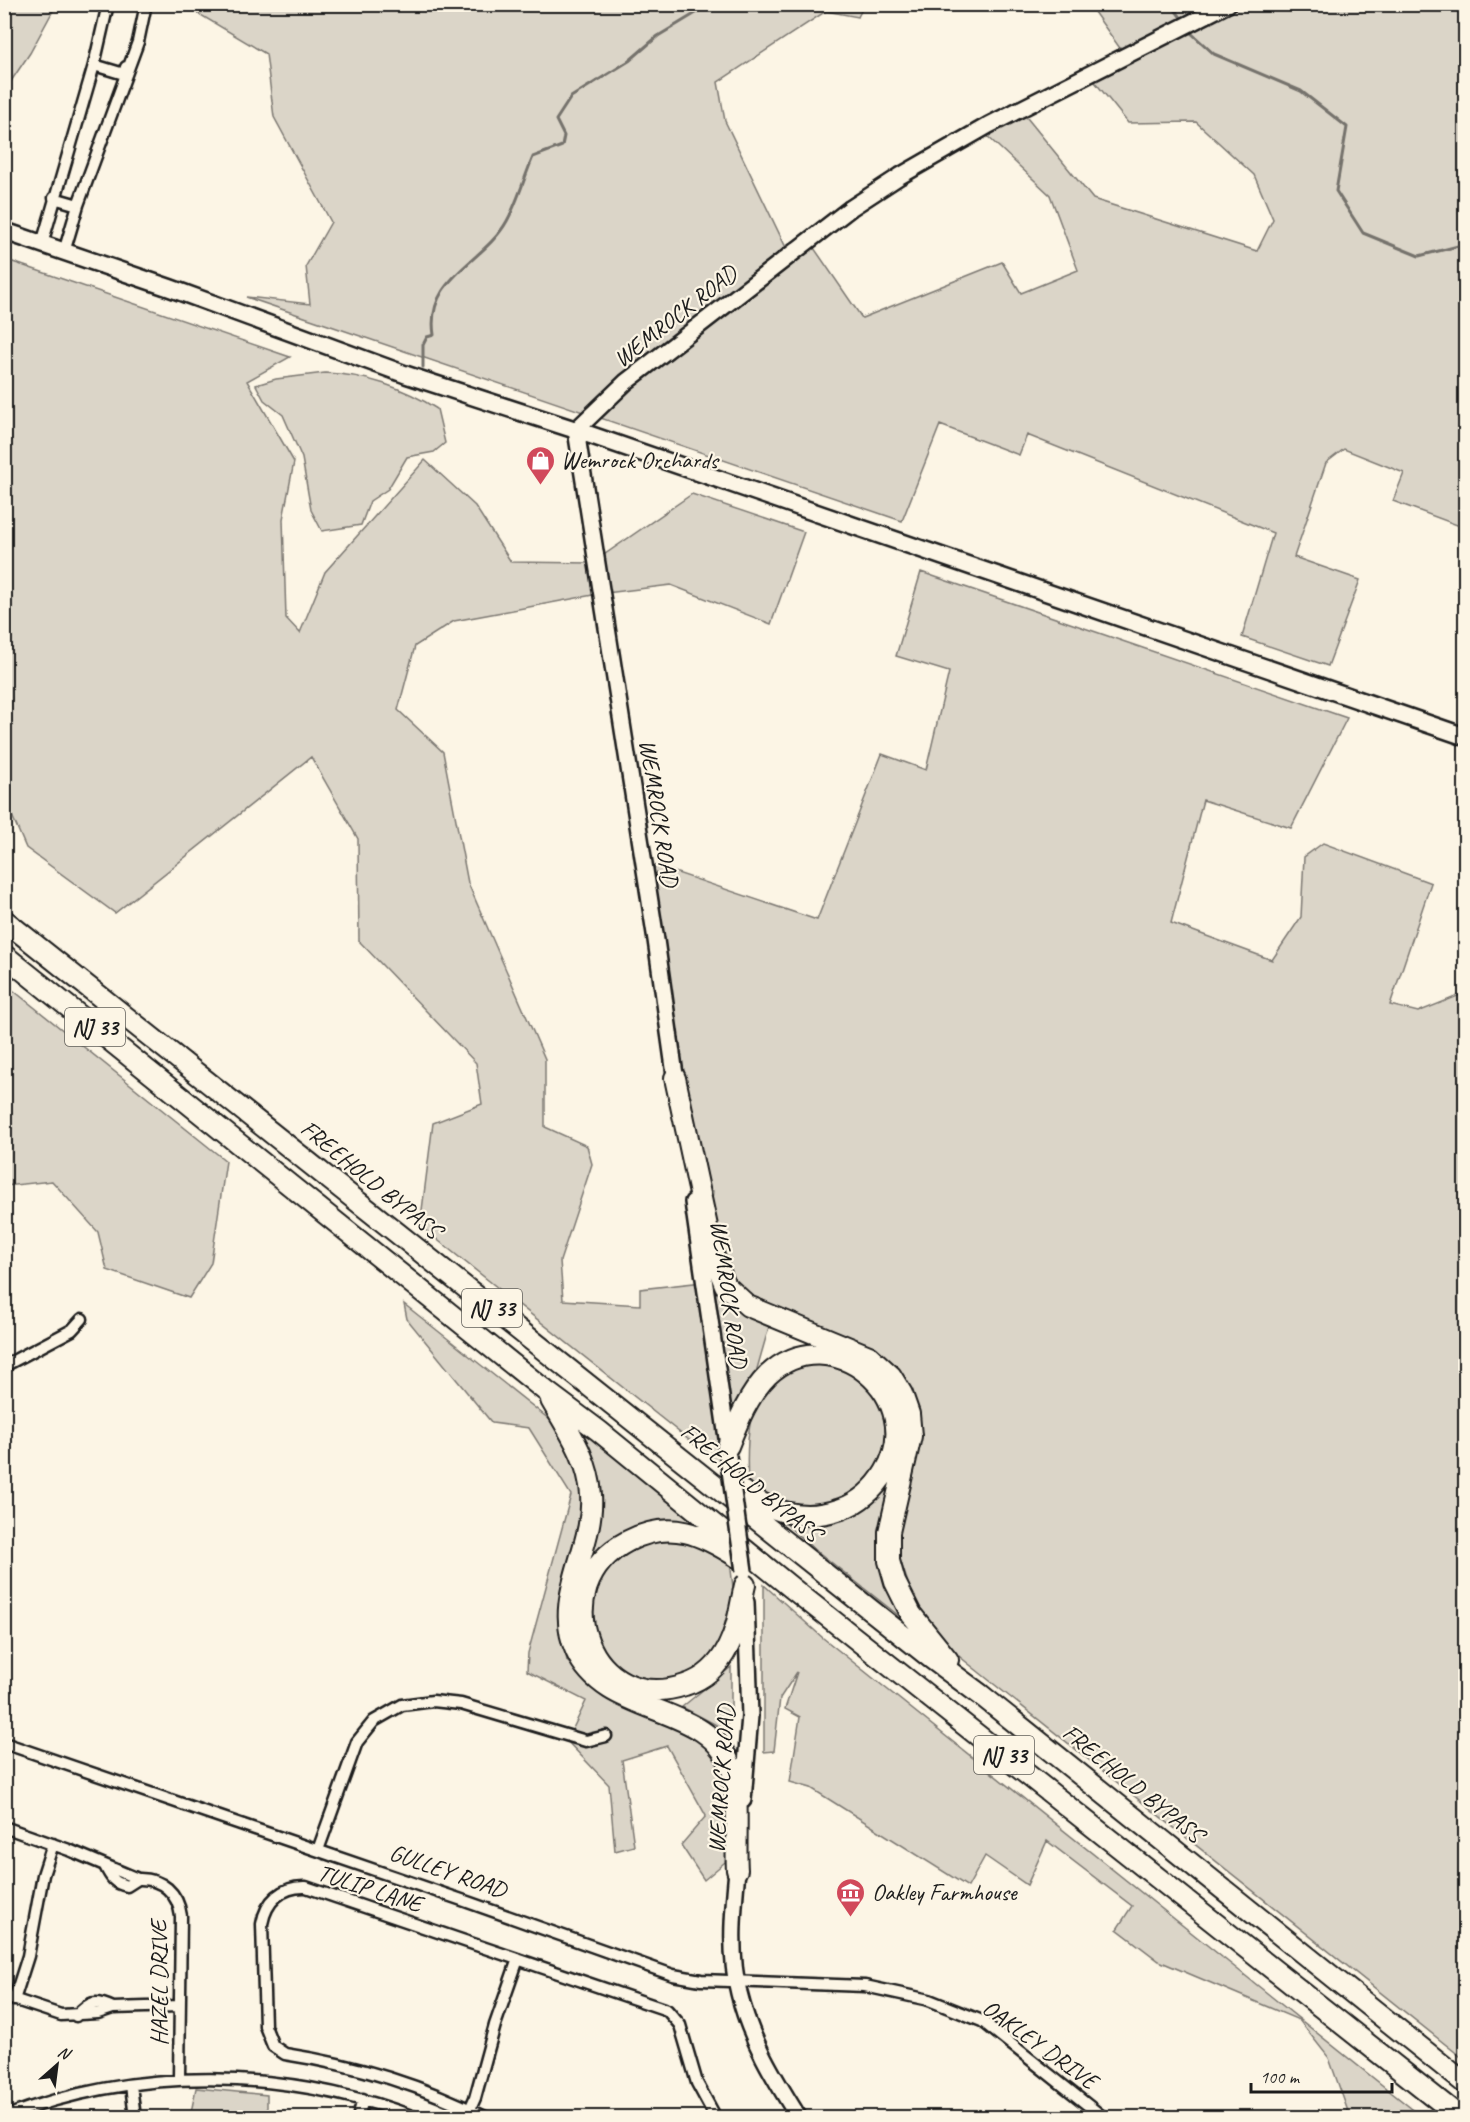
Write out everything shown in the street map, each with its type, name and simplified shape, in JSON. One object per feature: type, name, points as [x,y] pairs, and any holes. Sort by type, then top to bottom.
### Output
[{"type":"highway","name":"FREEHOLD BYPASS","points":[[4,920],[981,1695],[1466,2084]]},
{"type":"highway","name":"NJ 33","points":[[4,955],[547,1392],[599,1431],[1461,2118]]},
{"type":"highway","points":[[675,1078],[713,1254],[725,1285],[748,1306],[869,1356],[891,1376],[902,1394],[909,1414],[911,1436],[889,1532],[891,1571],[898,1590],[921,1629],[981,1695]]},
{"type":"highway","points":[[586,1383],[764,1506],[801,1515],[845,1508],[878,1483],[894,1455],[896,1441],[894,1413],[883,1389],[864,1370],[837,1358],[807,1356],[789,1361],[766,1377],[740,1416],[728,1451]]},
{"type":"highway","points":[[547,1392],[579,1449],[589,1476],[591,1496],[589,1521],[569,1600],[568,1621],[572,1641],[584,1664],[602,1684],[620,1695],[700,1729],[725,1754],[735,1780],[737,1870]]},
{"type":"highway","points":[[744,1578],[734,1633],[723,1656],[700,1679],[679,1688],[648,1689],[621,1681],[599,1662],[586,1637],[582,1608],[586,1587],[595,1570],[609,1554],[645,1535],[666,1531],[692,1533],[711,1540],[739,1558],[933,1699]]},
{"type":"main road","points":[[4,231],[407,375],[576,430],[1466,737]]},
{"type":"street","points":[[42,244],[94,65],[108,4]]},
{"type":"street","points":[[64,252],[124,74],[138,42],[146,4]]},
{"type":"street","name":"WEMROCK ROAD","points":[[737,1982],[733,1929],[750,1716],[744,1578],[654,928],[576,430],[626,382],[851,208],[900,176],[989,126],[1228,4]]},
{"type":"street","points":[[94,65],[124,74]]},
{"type":"street","points":[[54,198],[78,205]]},
{"type":"street","points":[[4,1366],[72,1330],[82,1319]]},
{"type":"street","points":[[318,1850],[357,1742],[374,1720],[402,1705],[433,1701],[461,1704],[586,1741],[606,1736]]},
{"type":"street","name":"GULLEY ROAD","points":[[4,1743],[477,1905],[642,1966],[689,1979],[737,1982]]},
{"type":"street","name":"HAZEL DRIVE","points":[[4,1827],[53,1844],[138,1879],[150,1879],[169,1889],[178,1903],[181,1916],[179,2078]]},
{"type":"street","points":[[53,1844],[43,1875],[28,1956],[9,1998],[61,2015],[76,2016],[113,2008],[179,2006]]},
{"type":"street","name":"TULIP LANE","points":[[487,2118],[468,2113],[416,2086],[376,2072],[285,2054],[273,2046],[265,2026],[262,1933],[265,1913],[281,1892],[290,1888],[306,1887],[660,2007],[674,2016],[680,2025],[697,2083],[716,2118]]},
{"type":"street","points":[[468,2113],[518,1959]]},
{"type":"street","points":[[737,1982],[758,2047],[799,2118]]},
{"type":"street","name":"OAKLEY DRIVE","points":[[737,1982],[865,1986],[929,2000],[982,2021],[1104,2118]]},
{"type":"street","points":[[6,2117],[71,2096],[179,2078],[278,2082],[363,2099],[417,2118]]},
{"type":"street","points":[[131,2085],[135,2118]]},
{"type":"street","points":[[358,2118],[363,2099]]},
{"type":"shaded area","points":[[5,4],[56,5],[30,53],[5,90]]},
{"type":"shaded area","points":[[184,5],[864,5],[858,17],[826,11],[718,82],[725,121],[792,260],[812,245],[862,318],[1002,262],[1021,293],[1078,270],[1050,195],[985,134],[1023,113],[1093,199],[1257,251],[1273,219],[1254,175],[1196,122],[1128,123],[1091,77],[1127,58],[1089,5],[1465,5],[1465,528],[1393,501],[1404,473],[1344,449],[1326,463],[1294,557],[1360,580],[1328,666],[1242,637],[1273,533],[1027,435],[1019,455],[940,425],[902,521],[246,297],[310,304],[306,266],[331,222],[274,117],[266,54]]},
{"type":"shaded area","points":[[4,259],[290,357],[247,381],[294,462],[283,519],[286,618],[300,633],[325,572],[425,460],[475,506],[511,562],[592,563],[692,494],[804,532],[771,624],[671,585],[598,594],[454,621],[415,646],[398,710],[443,752],[468,883],[545,1059],[545,1127],[587,1146],[592,1164],[560,1261],[563,1300],[640,1305],[640,1289],[703,1282],[713,1191],[692,1188],[639,860],[817,920],[882,754],[926,770],[949,672],[896,656],[921,572],[1347,718],[1291,828],[1203,800],[1171,923],[1272,960],[1301,917],[1304,857],[1323,843],[1431,883],[1390,1005],[1418,1012],[1465,993],[1465,2060],[940,1641],[919,1615],[895,1545],[915,1402],[877,1351],[774,1309],[728,1471],[420,1226],[433,1123],[482,1104],[476,1063],[359,941],[358,839],[311,757],[115,913],[26,848],[4,797]]},
{"type":"shaded area","points":[[325,373],[369,379],[425,401],[437,409],[445,443],[434,452],[407,457],[388,489],[370,501],[361,525],[322,531],[311,510],[302,458],[283,415],[264,400],[256,385],[276,379]]},
{"type":"shaded area","points":[[4,983],[226,1161],[211,1263],[189,1298],[107,1270],[98,1232],[52,1181],[5,1186]]},
{"type":"shaded area","points":[[404,1304],[583,1446],[585,1491],[559,1616],[567,1661],[598,1690],[750,1757],[744,1846],[704,1880],[681,1845],[706,1816],[667,1746],[622,1760],[634,1846],[615,1851],[609,1785],[567,1741],[586,1701],[527,1671],[528,1653],[571,1495],[529,1428],[492,1423],[407,1319]]},
{"type":"shaded area","points":[[819,1362],[858,1377],[878,1395],[890,1439],[881,1467],[859,1490],[827,1506],[790,1505],[748,1484],[747,1454],[750,1422],[761,1393],[771,1381],[787,1369]]},
{"type":"shaded area","points":[[573,1423],[711,1529],[636,1528],[614,1538],[581,1577],[597,1510]]},
{"type":"shaded area","points":[[898,1466],[882,1530],[903,1619],[803,1540],[777,1515],[825,1520]]},
{"type":"shaded area","points":[[660,1539],[695,1543],[730,1561],[735,1605],[721,1649],[686,1677],[657,1681],[625,1672],[602,1653],[593,1624],[589,1594],[607,1565],[634,1544]]},
{"type":"shaded area","points":[[764,1585],[823,1638],[1422,2117],[1350,2117],[1329,2058],[1299,2020],[1159,1961],[1117,1929],[1132,1906],[1047,1841],[1027,1885],[985,1856],[968,1887],[811,1788],[790,1782],[800,1717],[785,1709],[797,1672],[780,1698],[774,1751],[764,1752]]},
{"type":"shaded area","points":[[731,1667],[731,1720],[722,1728],[682,1707]]},
{"type":"shaded area","points":[[196,2088],[267,2095],[267,2117],[190,2117]]},
{"type":"waterway","points":[[423,367],[423,345],[427,337],[434,335],[434,315],[438,299],[458,272],[497,236],[514,206],[533,157],[562,146],[564,136],[556,120],[571,97],[629,61],[658,36],[696,13],[705,4]]},
{"type":"waterway","points":[[1171,4],[1182,19]]},
{"type":"waterway","points":[[1190,32],[1214,54],[1301,91],[1347,127],[1336,191],[1363,233],[1419,256],[1466,244]]},
{"type":"place","name":"Wemrock Orchards","points":[[540,486]]},
{"type":"place","name":"Oakley Farmhouse","points":[[851,1918]]}]
